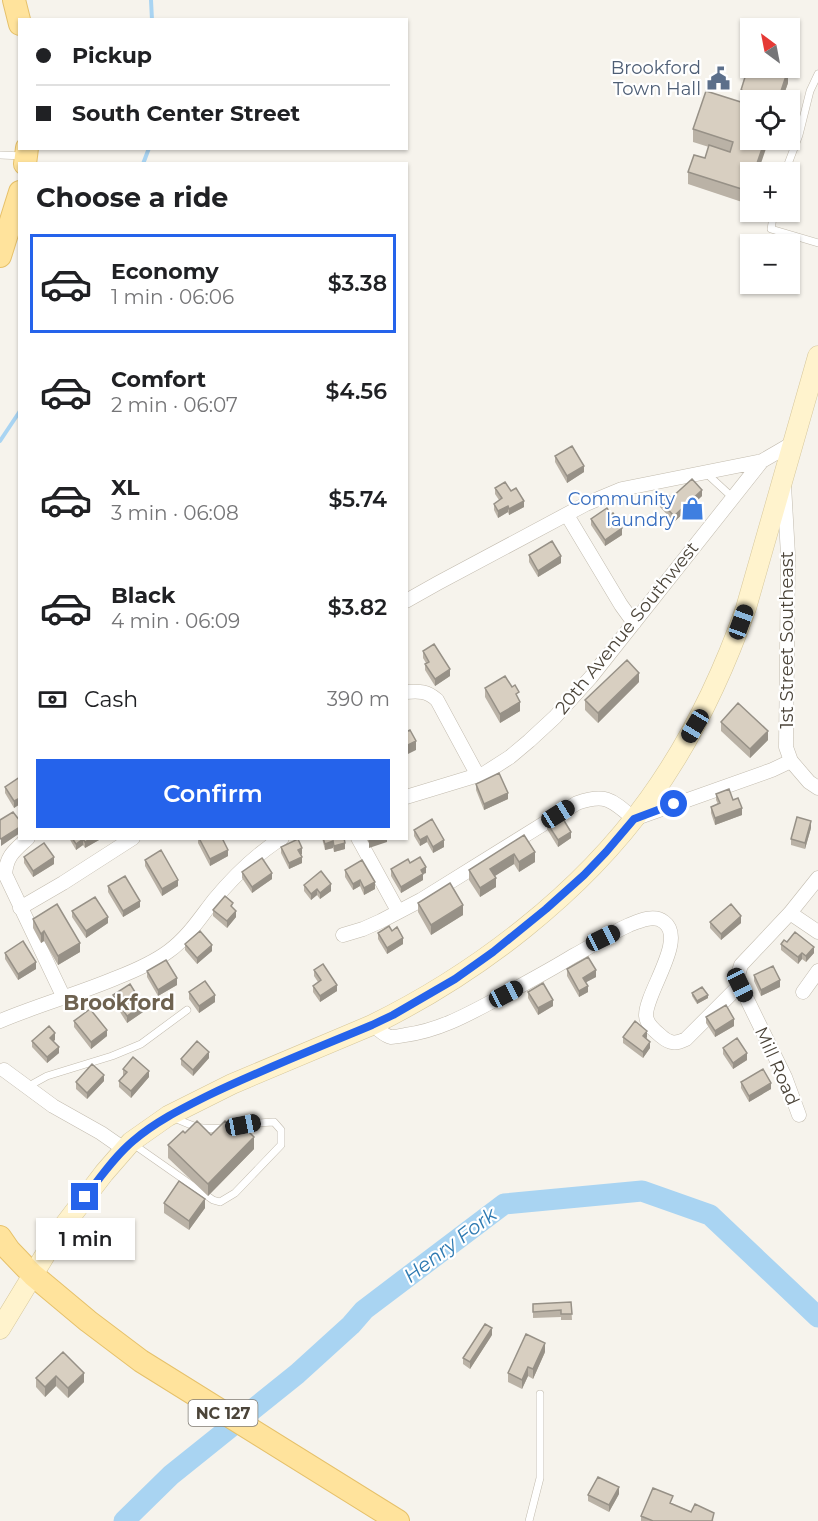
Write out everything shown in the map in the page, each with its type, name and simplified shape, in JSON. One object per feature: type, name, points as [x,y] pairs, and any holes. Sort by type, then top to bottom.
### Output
[{"type":"main road","points":[[14,0],[18,18]]},
{"type":"main road","points":[[2,242],[18,198]]},
{"type":"main road","name":"NC 127","points":[[0,1237],[33,1275],[141,1361],[398,1521]]},
{"type":"street","points":[[0,1329],[66,1223],[104,1173],[128,1146],[150,1128],[168,1116],[232,1084],[393,1015],[455,979],[515,935],[584,875],[634,819],[651,798],[690,734],[710,699],[722,670],[746,608],[818,356]]},
{"type":"street","points":[[408,601],[438,582],[586,504],[622,489],[762,461],[793,443]]},
{"type":"street","name":"20th Avenue Southwest","points":[[408,796],[485,772],[510,758],[555,717],[591,677],[762,461]]},
{"type":"street","name":"1st Street Southeast","points":[[783,480],[786,495],[788,555],[786,747],[791,761]]},
{"type":"street","points":[[567,514],[634,623]]},
{"type":"street","points":[[408,692],[418,691],[430,694],[437,700],[477,774]]},
{"type":"street","points":[[634,819],[772,770],[791,761],[809,782],[818,788]]},
{"type":"street","points":[[343,935],[363,930],[447,884],[577,803],[599,797],[614,801],[634,819]]},
{"type":"street","points":[[26,840],[7,861],[5,874],[64,998]]},
{"type":"street","points":[[20,908],[63,883],[125,840]]},
{"type":"street","points":[[0,1021],[131,972],[169,951],[186,936],[230,881],[265,849],[279,840]]},
{"type":"street","points":[[359,840],[398,911]]},
{"type":"street","points":[[372,1025],[388,1036],[394,1037],[421,1033],[441,1026],[468,1015],[603,938],[631,924],[655,918],[663,921],[671,935],[671,948],[648,1000],[645,1017],[662,1038],[678,1043],[686,1039],[740,985],[738,975],[741,965],[790,913],[818,878]]},
{"type":"street","points":[[790,913],[818,932]]},
{"type":"street","points":[[803,992],[818,971]]},
{"type":"street","name":"Mill Road","points":[[740,985],[785,1077],[799,1115]]},
{"type":"street","points":[[4,1070],[53,1106],[128,1146]]},
{"type":"lane","points":[[789,162],[799,135],[810,91],[818,74]]},
{"type":"lane","points":[[0,154],[26,156]]},
{"type":"lane","points":[[772,222],[771,229],[818,243]]},
{"type":"lane","points":[[706,473],[732,497]]},
{"type":"lane","points":[[27,1087],[47,1076],[112,1056],[141,1044],[187,1010]]},
{"type":"lane","points":[[128,1146],[213,1200],[220,1202],[235,1193],[281,1145],[281,1130],[274,1122],[259,1122],[227,1129],[202,1128],[168,1116]]},
{"type":"lane","points":[[529,1521],[540,1478],[540,1394]]},
{"type":"building","points":[[745,78],[785,78],[781,90],[741,90]]},
{"type":"building","points":[[706,91],[740,102],[740,150],[762,150],[757,162],[740,162],[740,188],[688,172],[694,155],[705,158],[709,145],[730,152],[733,142],[693,129]]},
{"type":"building","points":[[572,446],[584,466],[567,476],[555,456]]},
{"type":"building","points":[[692,479],[702,490],[674,516],[660,501],[667,494],[671,498]]},
{"type":"building","points":[[505,482],[511,491],[516,488],[524,501],[509,509],[508,506],[498,511],[494,504],[502,498],[495,488]]},
{"type":"building","points":[[607,508],[622,528],[605,540],[591,519]]},
{"type":"building","points":[[552,541],[561,556],[538,571],[529,555]]},
{"type":"building","points":[[434,644],[450,669],[435,679],[425,664],[429,662],[423,651]]},
{"type":"building","points":[[627,660],[639,673],[598,713],[585,700]]},
{"type":"building","points":[[505,676],[512,687],[515,685],[519,692],[516,694],[520,702],[500,714],[485,688]]},
{"type":"building","points":[[738,703],[768,731],[750,749],[721,722]]},
{"type":"building","points":[[410,730],[416,741],[408,745],[408,731]]},
{"type":"building","points":[[499,773],[508,793],[484,804],[476,784]]},
{"type":"building","points":[[18,778],[18,799],[14,801],[5,787]]},
{"type":"building","points":[[729,789],[733,800],[738,798],[742,808],[715,818],[711,807],[720,803],[716,794]]},
{"type":"building","points":[[13,812],[18,818],[18,828],[1,839],[0,820]]},
{"type":"building","points":[[560,814],[571,832],[558,840],[547,823]]},
{"type":"building","points":[[797,817],[811,821],[805,843],[791,839]]},
{"type":"building","points":[[432,819],[444,840],[433,847],[427,836],[420,840],[414,830]]},
{"type":"building","points":[[524,835],[535,852],[519,862],[514,854],[490,869],[496,878],[480,888],[469,870]]},
{"type":"building","points":[[200,840],[223,840],[228,850],[210,859]]},
{"type":"building","points":[[298,840],[302,848],[298,850],[302,857],[289,863],[281,847]]},
{"type":"building","points":[[324,840],[344,840],[345,843],[334,846],[333,841],[325,844]]},
{"type":"building","points":[[44,843],[54,857],[33,871],[24,857]]},
{"type":"building","points":[[161,850],[178,880],[162,889],[145,860]]},
{"type":"building","points":[[420,857],[426,867],[421,870],[423,874],[401,887],[391,869],[408,859],[410,863]]},
{"type":"building","points":[[262,858],[272,873],[252,887],[242,872]]},
{"type":"building","points":[[362,860],[375,882],[364,888],[360,880],[353,884],[345,870]]},
{"type":"building","points":[[321,871],[331,884],[320,893],[317,889],[311,894],[304,885]]},
{"type":"building","points":[[125,876],[140,901],[123,911],[108,886]]},
{"type":"building","points":[[450,883],[463,905],[431,925],[418,903]]},
{"type":"building","points":[[225,896],[233,903],[231,906],[236,911],[227,921],[213,910]]},
{"type":"building","points":[[95,897],[108,917],[86,931],[72,911]]},
{"type":"building","points":[[57,904],[80,943],[58,956],[44,931],[41,934],[33,919]]},
{"type":"building","points":[[731,904],[741,916],[721,934],[710,922]]},
{"type":"building","points":[[389,926],[392,931],[397,927],[403,938],[387,948],[378,933]]},
{"type":"building","points":[[200,931],[212,945],[197,958],[185,944]]},
{"type":"building","points":[[795,932],[814,947],[806,956],[802,953],[798,957],[781,944],[784,940],[787,942]]},
{"type":"building","points":[[23,941],[36,962],[18,974],[5,953]]},
{"type":"building","points":[[588,957],[596,970],[583,978],[588,986],[579,991],[567,969]]},
{"type":"building","points":[[166,960],[177,978],[158,990],[147,971]]},
{"type":"building","points":[[323,964],[337,985],[320,996],[313,986],[321,980],[314,970]]},
{"type":"building","points":[[773,966],[780,980],[761,990],[754,975]]},
{"type":"building","points":[[205,981],[215,995],[199,1006],[189,992]]},
{"type":"building","points":[[543,983],[553,1000],[538,1008],[528,992]]},
{"type":"building","points":[[130,984],[143,1005],[127,1016],[113,995]]},
{"type":"building","points":[[702,987],[708,995],[697,1001],[692,993]]},
{"type":"building","points":[[726,1005],[734,1019],[715,1031],[706,1017]]},
{"type":"building","points":[[90,1009],[107,1030],[91,1042],[74,1021]]},
{"type":"building","points":[[635,1021],[647,1031],[643,1036],[650,1042],[643,1052],[623,1037]]},
{"type":"building","points":[[49,1026],[55,1033],[50,1038],[59,1047],[47,1057],[32,1041]]},
{"type":"building","points":[[737,1038],[747,1053],[733,1063],[723,1048]]},
{"type":"building","points":[[197,1041],[209,1052],[193,1070],[181,1059]]},
{"type":"building","points":[[133,1057],[149,1071],[131,1091],[119,1081],[127,1072],[123,1069]]},
{"type":"building","points":[[92,1064],[104,1075],[87,1093],[76,1082]]},
{"type":"building","points":[[763,1069],[771,1083],[749,1096],[741,1082]]},
{"type":"building","points":[[197,1121],[211,1135],[225,1121],[235,1131],[241,1124],[254,1137],[208,1184],[168,1145]]},
{"type":"building","points":[[179,1181],[205,1199],[189,1221],[164,1203]]},
{"type":"building","points":[[571,1302],[572,1314],[561,1314],[561,1310],[533,1312],[533,1304]]},
{"type":"building","points":[[485,1324],[492,1328],[470,1362],[463,1358]]},
{"type":"building","points":[[526,1334],[545,1343],[533,1369],[528,1367],[522,1380],[508,1373]]},
{"type":"building","points":[[63,1352],[84,1373],[68,1388],[56,1376],[45,1387],[36,1378]]},
{"type":"building","points":[[598,1477],[619,1487],[609,1505],[588,1495]]},
{"type":"building","points":[[653,1488],[673,1496],[670,1503],[691,1512],[695,1504],[714,1513],[712,1521],[653,1521],[641,1516]]},
{"type":"waterway","points":[[151,0],[152,18]]},
{"type":"waterway","points":[[144,162],[148,150]]},
{"type":"waterway","points":[[0,441],[18,414]]},
{"type":"waterway","name":"Henry Fork","points":[[124,1521],[171,1475],[297,1374],[351,1325],[364,1310],[504,1204],[642,1191],[710,1215],[818,1317]]},
{"type":"place","name":"Brookford Town Hall","points":[[719,78]]},
{"type":"place","name":"Community laundry","points":[[693,509]]},
{"type":"district","name":"Brookford","points":[[119,1003]]},
{"type":"route","points":[[85,1197],[131,1142],[168,1116],[232,1084],[393,1015],[455,979],[515,935],[561,896],[606,852],[634,819],[674,804]]}]
